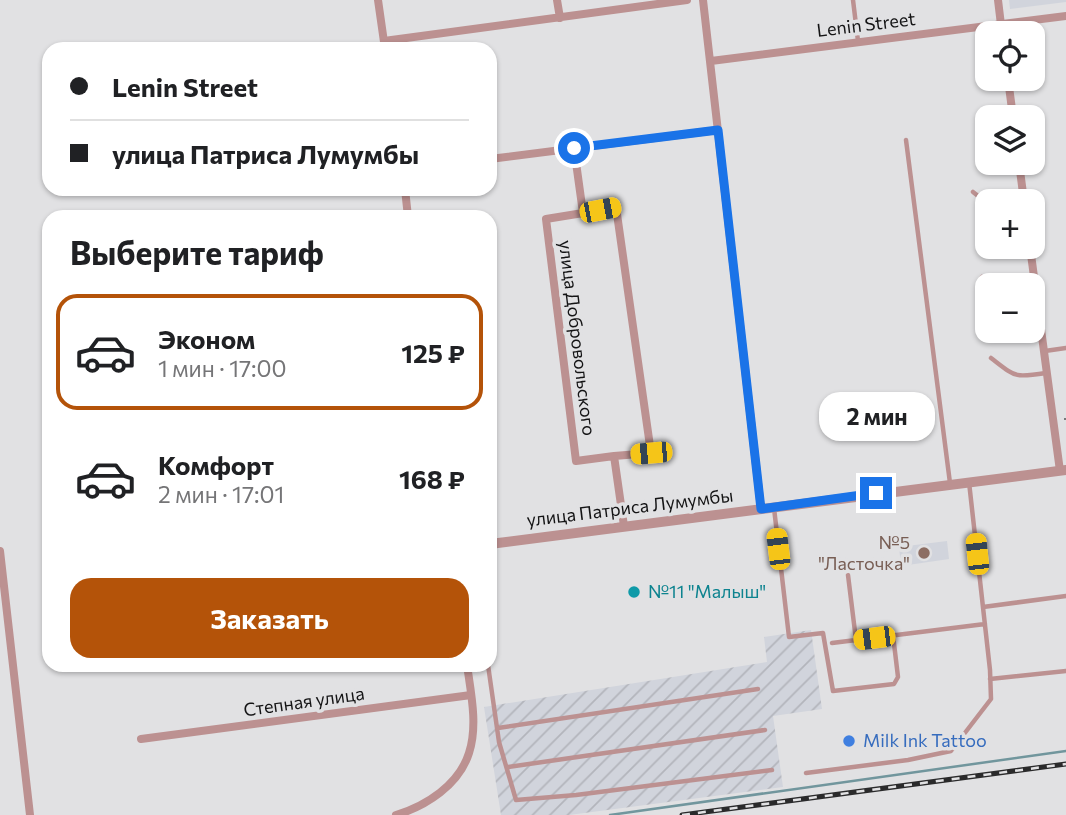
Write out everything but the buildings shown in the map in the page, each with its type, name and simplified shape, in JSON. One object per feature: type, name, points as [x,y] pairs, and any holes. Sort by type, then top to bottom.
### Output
[{"type":"street","points":[[378,0],[384,42]]},
{"type":"street","points":[[557,0],[560,18]]},
{"type":"street","points":[[404,42],[687,0]]},
{"type":"street","points":[[703,0],[761,509]]},
{"type":"street","points":[[998,0],[1001,21]]},
{"type":"street","name":"Lenin Street","points":[[1039,21],[1066,16]]},
{"type":"street","name":"Lenin Street","points":[[711,61],[975,31]]},
{"type":"street","points":[[497,158],[718,130]]},
{"type":"street","points":[[574,148],[583,213]]},
{"type":"street","name":"улица Добровольского","points":[[616,206],[651,453],[614,457],[576,461],[546,219],[616,206]]},
{"type":"street","points":[[1043,343],[1063,470]]},
{"type":"street","points":[[614,457],[624,526]]},
{"type":"street","name":"улица Патриса Лумумбы","points":[[497,543],[1063,470]]},
{"type":"street","points":[[0,551],[30,815]]},
{"type":"street","points":[[396,815],[434,797],[455,779],[469,753],[473,724],[468,672]]},
{"type":"street","name":"Степная улица","points":[[141,739],[471,695]]},
{"type":"lane","points":[[853,0],[858,42]]},
{"type":"lane","points":[[906,140],[950,484]]},
{"type":"lane","points":[[1044,351],[1066,348]]},
{"type":"lane","points":[[990,358],[1019,377],[1047,373]]},
{"type":"lane","points":[[806,773],[908,760],[951,751],[991,699],[969,481]]},
{"type":"lane","points":[[774,508],[789,637],[823,633],[833,691],[894,684],[898,677],[893,635]]},
{"type":"lane","points":[[848,575],[856,640]]},
{"type":"lane","points":[[983,607],[1066,596]]},
{"type":"lane","points":[[832,643],[985,624]]},
{"type":"lane","points":[[990,679],[1066,671]]},
{"type":"lane","points":[[489,672],[498,728],[516,800],[576,795],[772,769]]},
{"type":"lane","points":[[498,728],[758,689]]},
{"type":"lane","points":[[508,768],[765,730]]},
{"type":"shaded area","points":[[1009,0],[1066,0],[1066,2],[1010,9]]},
{"type":"shaded area","name":"№5 \"Ласточка\"","points":[[947,541],[949,559],[901,566],[899,547]]},
{"type":"shaded area","points":[[811,630],[822,709],[773,716],[783,787],[569,815],[501,815],[484,707],[767,662],[764,637]]},
{"type":"waterway","points":[[610,815],[1066,751]]},
{"type":"railway","points":[[682,815],[1066,764]]},
{"type":"place","name":"№5 \"Ласточка\"","points":[[924,553]]},
{"type":"place","name":"№11 \"Малыш\"","points":[[634,592]]},
{"type":"place","name":"Milk Ink Tattoo","points":[[849,741]]},
{"type":"route","points":[[574,148],[718,130],[761,509],[876,493]]}]
